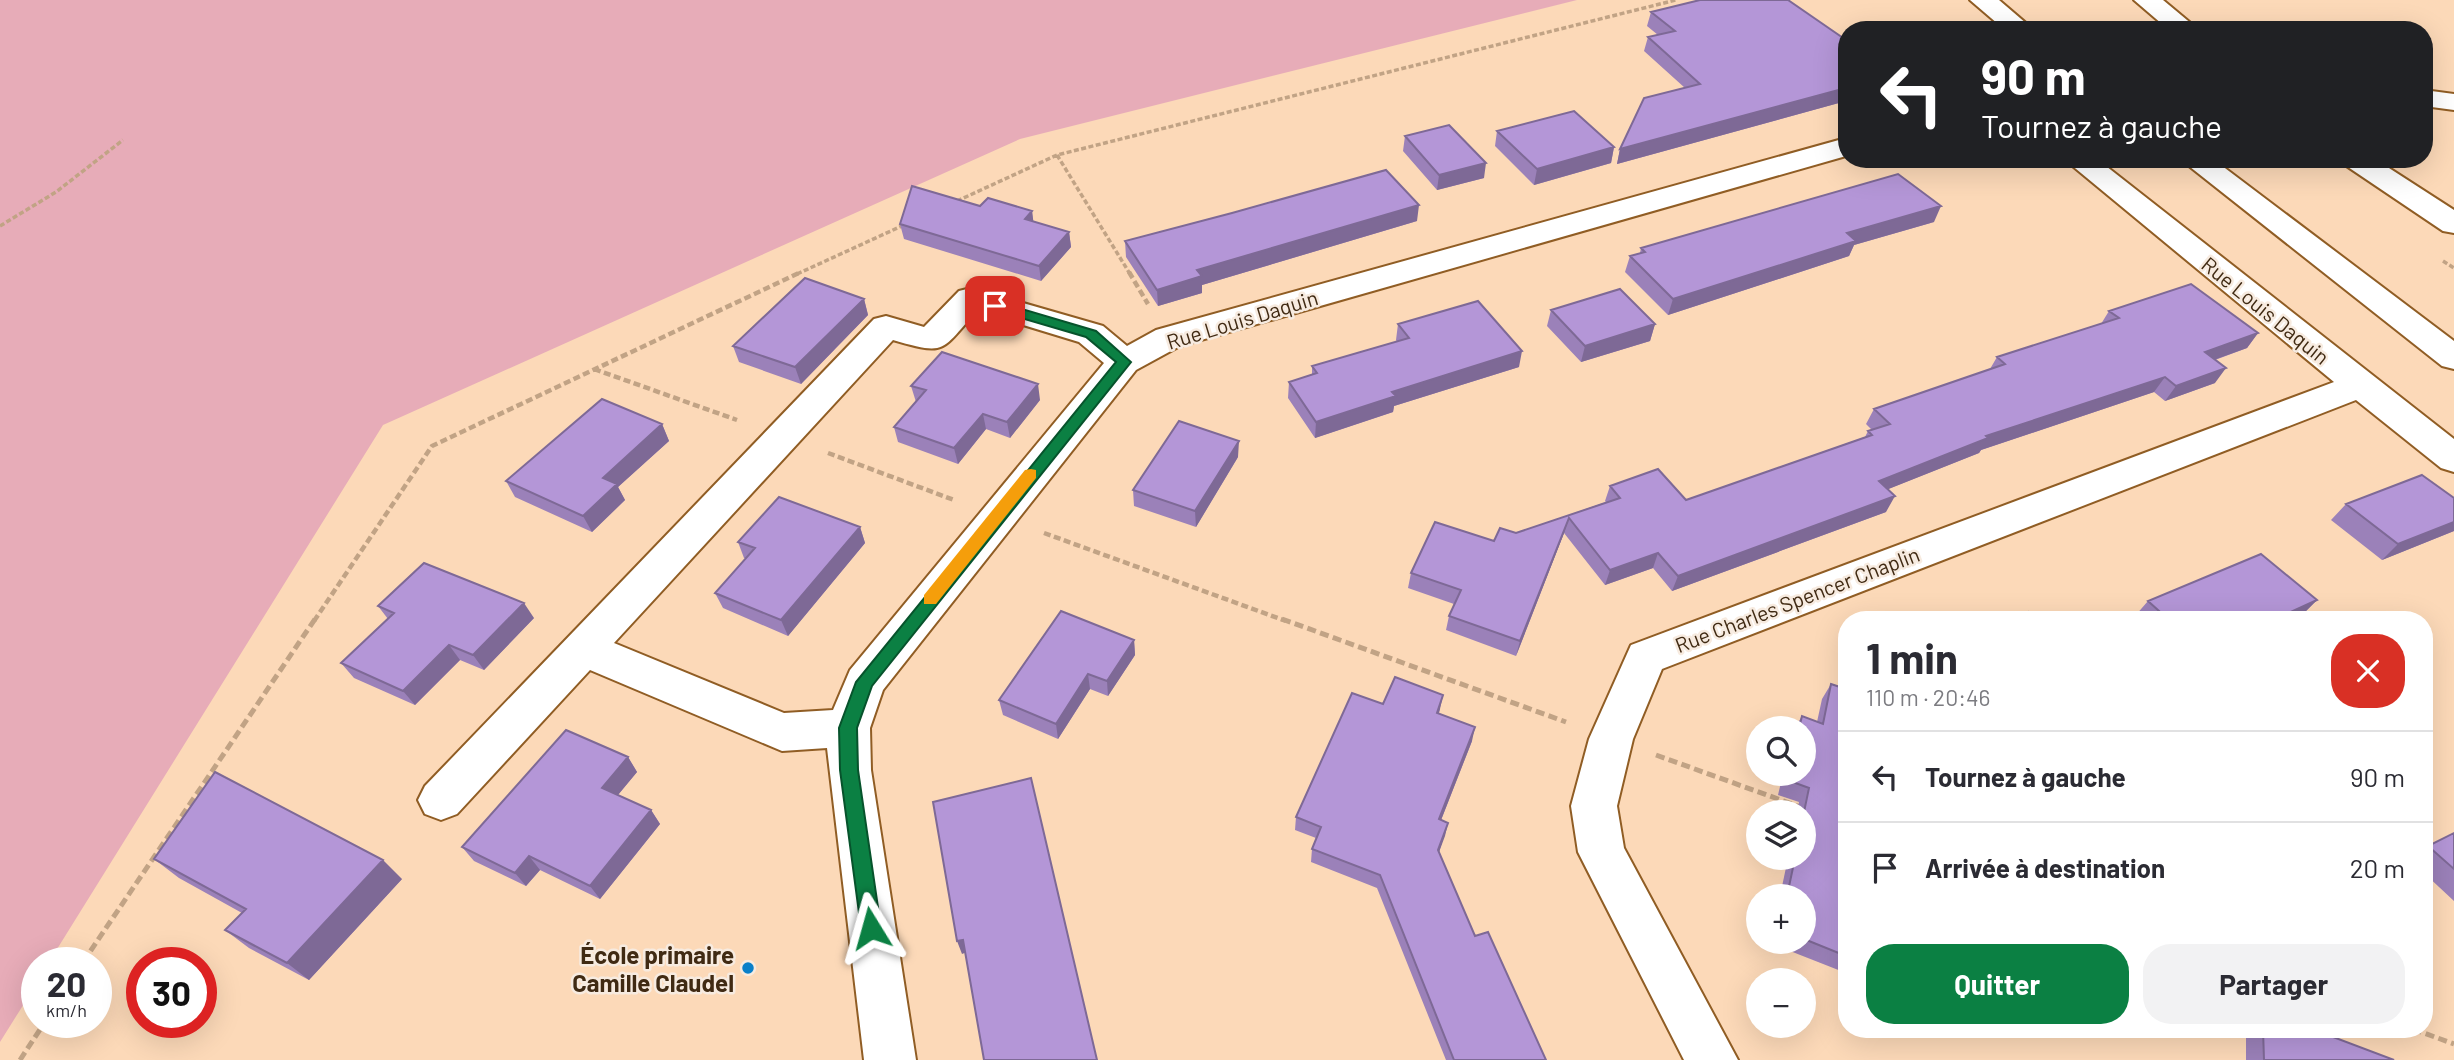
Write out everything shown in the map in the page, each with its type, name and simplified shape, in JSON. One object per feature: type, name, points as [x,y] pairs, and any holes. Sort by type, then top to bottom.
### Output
[{"type":"street","points":[[1983,0],[2010,21]]},
{"type":"street","points":[[2147,0],[2174,21]]},
{"type":"street","points":[[2433,99],[2454,102]]},
{"type":"street","name":"Rue Louis Daquin","points":[[890,1060],[849,770],[848,728],[865,682],[1124,362],[1168,338],[1838,149]]},
{"type":"street","name":"Rue Louis Daquin","points":[[2089,168],[2454,460]]},
{"type":"street","points":[[2206,168],[2454,358]]},
{"type":"street","points":[[2369,168],[2454,224]]},
{"type":"street","points":[[441,800],[886,327],[932,340],[971,298],[1091,334],[1124,362]]},
{"type":"street","name":"Rue Charles Spencer Chaplin","points":[[1712,1060],[1601,852],[1594,806],[1611,739],[1646,657],[2360,385]]},
{"type":"street","points":[[584,649],[782,732],[848,728]]},
{"type":"path","points":[[944,207],[1057,155],[1676,0]]},
{"type":"path","points":[[0,226],[56,192],[123,140]]},
{"type":"path","points":[[1057,155],[1168,338]]},
{"type":"path","points":[[93,947],[432,446],[592,368],[906,224]]},
{"type":"path","points":[[592,368],[1779,800]]},
{"type":"path","points":[[2433,1036],[2454,1044]]},
{"type":"path","points":[[20,1060],[34,1038]]},
{"type":"shaded area","points":[[0,0],[1577,0],[1020,139],[383,425],[58,947],[21,947],[21,1009],[0,1042]]},
{"type":"building","points":[[1700,0],[1788,0],[1838,34],[1838,90],[1620,149],[1644,98],[1700,84],[1648,37],[1675,31],[1651,12]]},
{"type":"building","points":[[1574,111],[1614,147],[1537,169],[1497,131]]},
{"type":"building","points":[[1449,125],[1486,163],[1439,175],[1405,136]]},
{"type":"building","points":[[1386,170],[1419,205],[1197,270],[1202,276],[1157,290],[1125,241],[1232,213]]},
{"type":"building","points":[[1898,174],[1941,206],[1847,233],[1856,241],[1673,299],[1630,256],[1645,252],[1641,248]]},
{"type":"building","points":[[912,186],[980,206],[988,198],[1032,211],[1025,219],[1069,232],[1039,266],[900,224]]},
{"type":"building","points":[[805,278],[864,299],[795,367],[733,346]]},
{"type":"building","points":[[2191,284],[2258,333],[2205,352],[2226,368],[2176,386],[2165,377],[1986,436],[1988,438],[1879,481],[1895,496],[1678,576],[1658,553],[1610,570],[1569,518],[1520,641],[1449,616],[1461,590],[1411,573],[1435,522],[1494,541],[1500,528],[1516,533],[1620,498],[1610,486],[1658,469],[1686,500],[1872,435],[1868,431],[1890,424],[1874,409],[2005,364],[1997,357],[2119,318],[2109,311]]},
{"type":"building","points":[[1620,289],[1655,324],[1585,346],[1551,310]]},
{"type":"building","points":[[1478,301],[1522,351],[1392,392],[1396,396],[1316,422],[1289,382],[1317,373],[1312,366],[1409,338],[1398,324]]},
{"type":"building","points":[[942,352],[1038,384],[1007,422],[983,414],[954,448],[894,427],[926,390],[911,386]]},
{"type":"building","points":[[602,399],[662,424],[603,478],[617,484],[583,516],[506,481]]},
{"type":"building","points":[[1179,421],[1239,441],[1195,511],[1133,490]]},
{"type":"building","points":[[2422,475],[2454,498],[2454,522],[2398,544],[2346,504]]},
{"type":"building","points":[[779,497],[860,527],[781,620],[715,593],[755,548],[738,542]]},
{"type":"building","points":[[2261,554],[2317,600],[2293,611],[2159,611],[2148,601]]},
{"type":"building","points":[[424,563],[524,603],[473,655],[449,645],[403,691],[341,663],[394,613],[378,606]]},
{"type":"building","points":[[1061,611],[1134,640],[1107,681],[1088,674],[1056,724],[999,700]]},
{"type":"building","points":[[1395,677],[1443,695],[1437,713],[1475,727],[1439,819],[1448,823],[1438,850],[1475,936],[1488,932],[1546,1060],[1454,1060],[1380,875],[1312,849],[1321,827],[1296,817],[1352,693],[1383,704]]},
{"type":"building","points":[[1831,684],[1838,686],[1838,953],[1816,944],[1816,884],[1790,884],[1792,870],[1816,870],[1816,800],[1806,800],[1809,788],[1804,786],[1816,786],[1816,721],[1823,724]]},
{"type":"building","points":[[566,730],[628,757],[602,788],[651,810],[590,886],[529,856],[515,873],[462,847]]},
{"type":"building","points":[[215,772],[383,860],[287,963],[225,930],[246,909],[154,859]]},
{"type":"building","points":[[1031,778],[1097,1060],[984,1060],[963,940],[957,941],[933,802]]},
{"type":"building","points":[[2454,833],[2454,869],[2433,850],[2433,844]]},
{"type":"building","points":[[2263,1038],[2336,1038],[2394,1060],[2264,1060]]},
{"type":"slow traffic","points":[[930,600],[1031,474]]},
{"type":"place","name":"École primaire Camille Claudel","points":[[748,968]]},
{"type":"route","points":[[871,928],[849,770],[848,728],[865,682],[1124,362],[1091,334],[995,306]]}]
